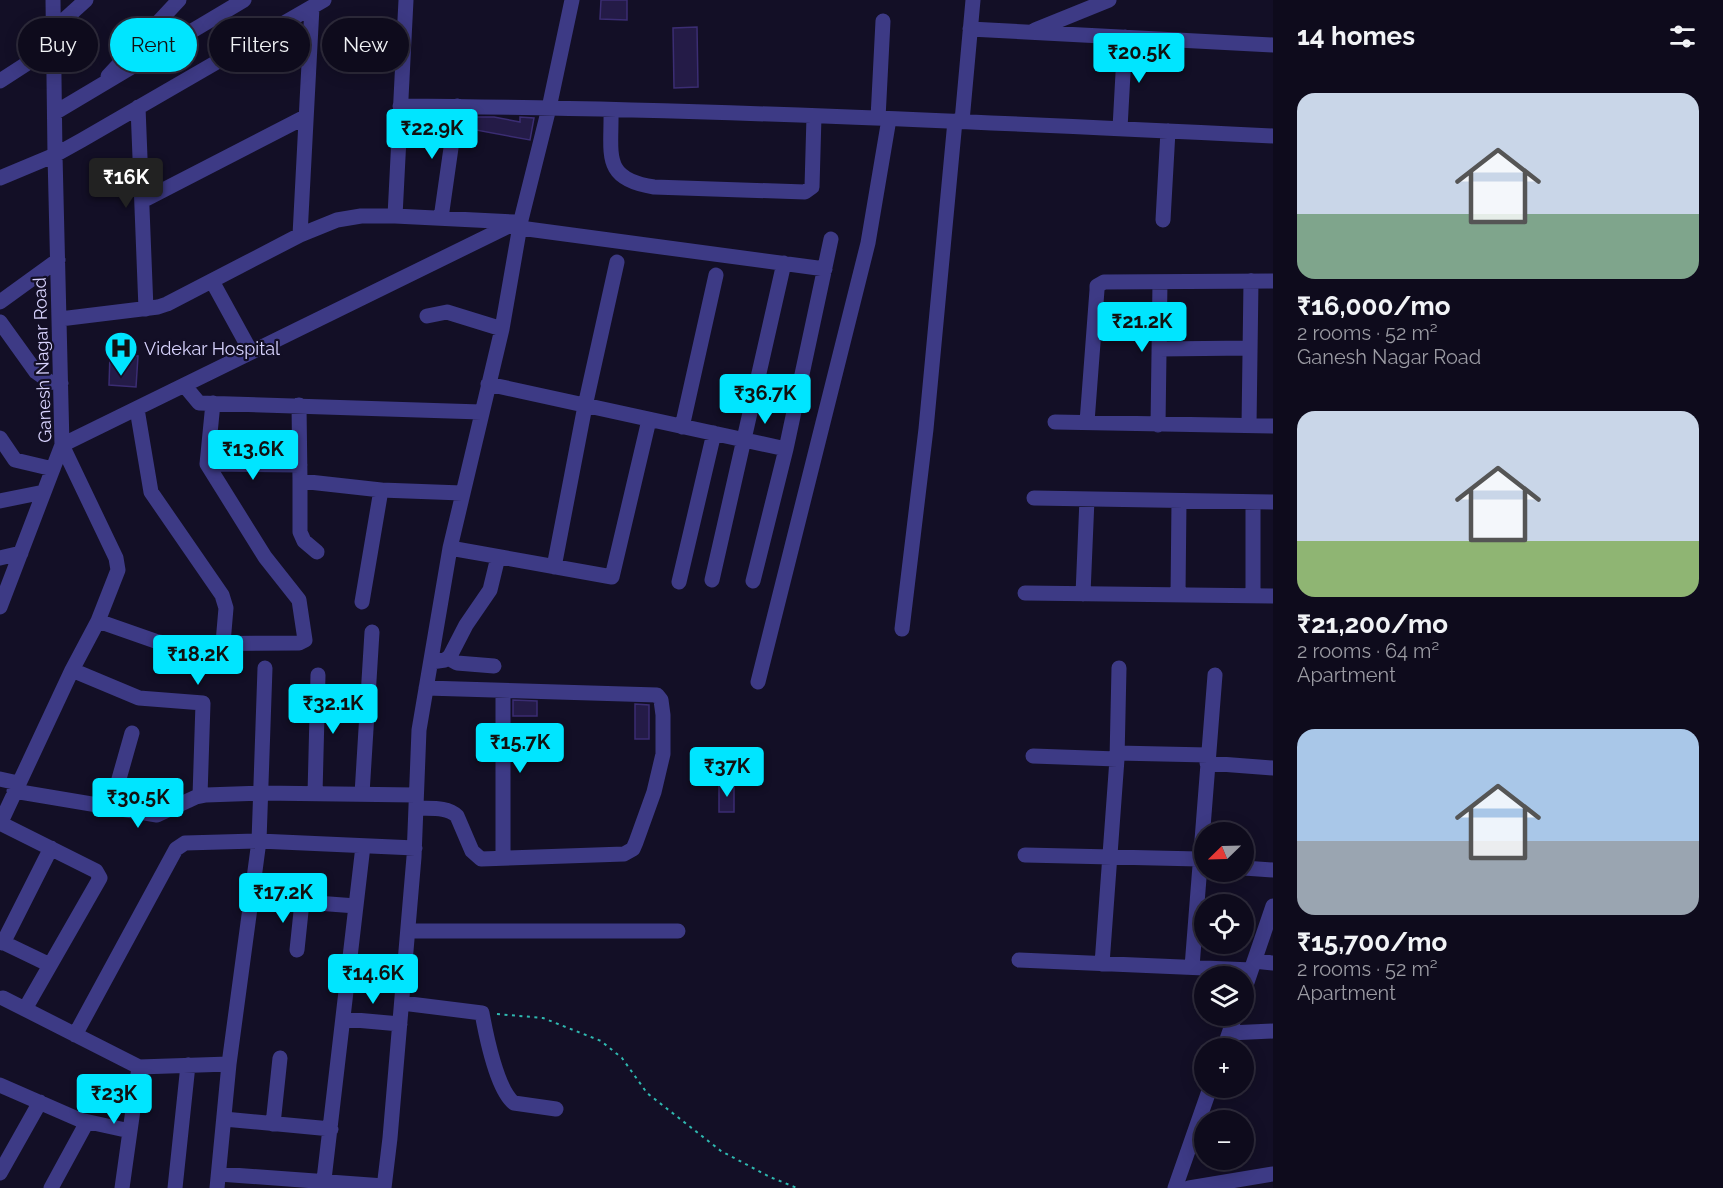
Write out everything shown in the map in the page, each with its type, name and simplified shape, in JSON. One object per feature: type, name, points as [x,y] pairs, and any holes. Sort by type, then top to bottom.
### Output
[{"type":"street","name":"Ganesh Nagar Road","points":[[53,0],[54,18]]},
{"type":"street","points":[[66,18],[86,0]]},
{"type":"street","points":[[98,87],[179,0]]},
{"type":"street","points":[[56,112],[244,0]]},
{"type":"street","points":[[394,216],[406,0]]},
{"type":"street","points":[[265,668],[259,841],[229,1064],[218,1181],[384,1187],[408,931],[419,730],[450,548],[502,329],[519,223],[549,108],[572,0]]},
{"type":"street","points":[[902,629],[973,0]]},
{"type":"street","points":[[1029,33],[1109,0]]},
{"type":"street","points":[[0,178],[55,155],[318,3]]},
{"type":"street","points":[[300,235],[305,117],[318,3]]},
{"type":"street","points":[[758,682],[868,243],[883,118],[883,21]]},
{"type":"street","points":[[970,29],[1273,45]]},
{"type":"street","points":[[1120,128],[1125,38]]},
{"type":"street","points":[[0,81],[18,69]]},
{"type":"street","name":"Ganesh Nagar Road","points":[[0,823],[72,670],[98,621],[118,570],[118,564],[63,445],[55,72]]},
{"type":"street","points":[[400,106],[883,118],[1273,136]]},
{"type":"street","points":[[441,218],[457,106]]},
{"type":"street","points":[[138,107],[146,309]]},
{"type":"street","points":[[611,110],[613,162],[624,179],[654,188],[782,192],[805,192],[812,187],[814,116]]},
{"type":"street","points":[[142,201],[305,117]]},
{"type":"street","points":[[1163,220],[1168,131]]},
{"type":"street","points":[[60,319],[146,309],[167,304],[300,235],[337,220],[361,216],[519,223],[825,269]]},
{"type":"street","points":[[0,607],[63,445],[519,223]]},
{"type":"street","points":[[753,581],[788,444],[831,239]]},
{"type":"street","points":[[0,302],[58,260]]},
{"type":"street","points":[[554,567],[585,406],[617,262]]},
{"type":"street","points":[[712,580],[784,263]]},
{"type":"street","points":[[682,427],[716,275]]},
{"type":"street","points":[[212,280],[251,352]]},
{"type":"street","points":[[1249,426],[1251,281]]},
{"type":"street","points":[[1087,422],[1097,286],[1104,282],[1273,281]]},
{"type":"street","points":[[1158,425],[1160,282]]},
{"type":"street","points":[[427,316],[447,312],[502,329]]},
{"type":"street","points":[[0,322],[36,372],[50,382],[61,383]]},
{"type":"street","points":[[1159,349],[1250,348]]},
{"type":"street","points":[[488,384],[744,440],[818,444]]},
{"type":"street","points":[[184,385],[197,402],[481,412]]},
{"type":"street","points":[[98,621],[158,642],[172,644],[299,643],[306,638],[299,600],[265,557],[207,464],[213,403]]},
{"type":"street","points":[[299,405],[300,532],[304,541],[317,552]]},
{"type":"street","points":[[137,409],[151,492],[225,602],[223,643]]},
{"type":"street","points":[[450,548],[610,578],[614,576],[650,420]]},
{"type":"street","points":[[1055,422],[1273,426]]},
{"type":"street","points":[[679,582],[714,433]]},
{"type":"street","points":[[0,438],[15,460],[53,469]]},
{"type":"street","points":[[207,464],[300,465]]},
{"type":"street","points":[[300,481],[381,490],[462,493]]},
{"type":"street","points":[[362,602],[381,490]]},
{"type":"street","points":[[0,501],[44,492]]},
{"type":"street","points":[[1034,498],[1273,502]]},
{"type":"street","points":[[1083,594],[1087,499]]},
{"type":"street","points":[[1178,595],[1179,501]]},
{"type":"street","points":[[1253,502],[1253,596]]},
{"type":"street","points":[[0,558],[21,554]]},
{"type":"street","points":[[448,658],[490,590],[498,557]]},
{"type":"street","points":[[1025,593],[1273,596]]},
{"type":"street","points":[[362,794],[372,632]]},
{"type":"street","points":[[431,662],[448,658],[457,663],[494,666]]},
{"type":"street","points":[[1102,964],[1117,756],[1119,668]]},
{"type":"street","points":[[72,670],[139,698],[154,701],[202,702],[204,705],[200,796]]},
{"type":"street","points":[[315,794],[318,675]]},
{"type":"street","points":[[1204,822],[1215,675]]},
{"type":"street","points":[[0,779],[16,787],[157,815],[200,796],[362,794],[416,802],[453,812],[474,855],[481,859],[624,854],[633,849],[658,777],[663,754],[663,715],[661,700],[657,694],[426,688]]},
{"type":"street","points":[[503,691],[503,858]]},
{"type":"street","points":[[111,807],[132,733]]},
{"type":"street","points":[[1033,756],[1208,759],[1273,768]]},
{"type":"street","points":[[0,823],[96,871],[100,878],[25,1009]]},
{"type":"street","points":[[75,1035],[176,849],[184,843],[259,841],[414,848]]},
{"type":"street","points":[[324,1185],[363,846]]},
{"type":"street","points":[[50,965],[2,942],[51,848]]},
{"type":"street","points":[[1025,855],[1109,856],[1194,863]]},
{"type":"street","points":[[1254,869],[1273,870]]},
{"type":"street","points":[[1192,967],[1199,882]]},
{"type":"street","points":[[252,898],[356,906]]},
{"type":"street","points":[[297,950],[302,902]]},
{"type":"street","points":[[1252,965],[1273,906]]},
{"type":"street","points":[[408,931],[678,931]]},
{"type":"street","points":[[1019,960],[1192,967],[1273,963]]},
{"type":"street","points":[[1,999],[139,1067],[229,1064]]},
{"type":"street","points":[[402,1003],[482,1013],[503,1088],[510,1100],[556,1110]]},
{"type":"street","points":[[344,1019],[400,1024]]},
{"type":"street","points":[[1227,1038],[1231,1026]]},
{"type":"street","points":[[1229,1033],[1273,1031]]},
{"type":"street","points":[[273,1124],[280,1058]]},
{"type":"street","points":[[175,1188],[188,1065]]},
{"type":"street","points":[[122,1188],[139,1067]]},
{"type":"street","points":[[0,1085],[87,1122],[130,1131]]},
{"type":"street","points":[[1175,1188],[1206,1098]]},
{"type":"street","points":[[0,1173],[40,1102]]},
{"type":"street","points":[[224,1119],[331,1129]]},
{"type":"street","points":[[51,1188],[87,1122]]},
{"type":"street","points":[[64,1188],[68,1156]]},
{"type":"street","points":[[1189,1188],[1273,1174]]},
{"type":"path","points":[[482,1013],[543,1018],[602,1041],[622,1058],[647,1093],[714,1145],[770,1177],[797,1188]]},
{"type":"building","points":[[601,0],[627,0],[627,20],[600,19]]},
{"type":"building","points":[[697,27],[698,87],[674,88],[673,28]]},
{"type":"building","points":[[467,117],[494,117],[520,122],[520,117],[534,118],[530,140],[465,128]]},
{"type":"building","points":[[110,354],[138,356],[136,387],[109,385]]},
{"type":"building","points":[[513,700],[537,701],[537,716],[513,716]]},
{"type":"building","points":[[635,704],[649,705],[649,739],[635,739]]},
{"type":"building","points":[[719,784],[734,784],[734,812],[719,812]]},
{"type":"place","name":"Videkar Hospital","points":[[121,377]]}]
